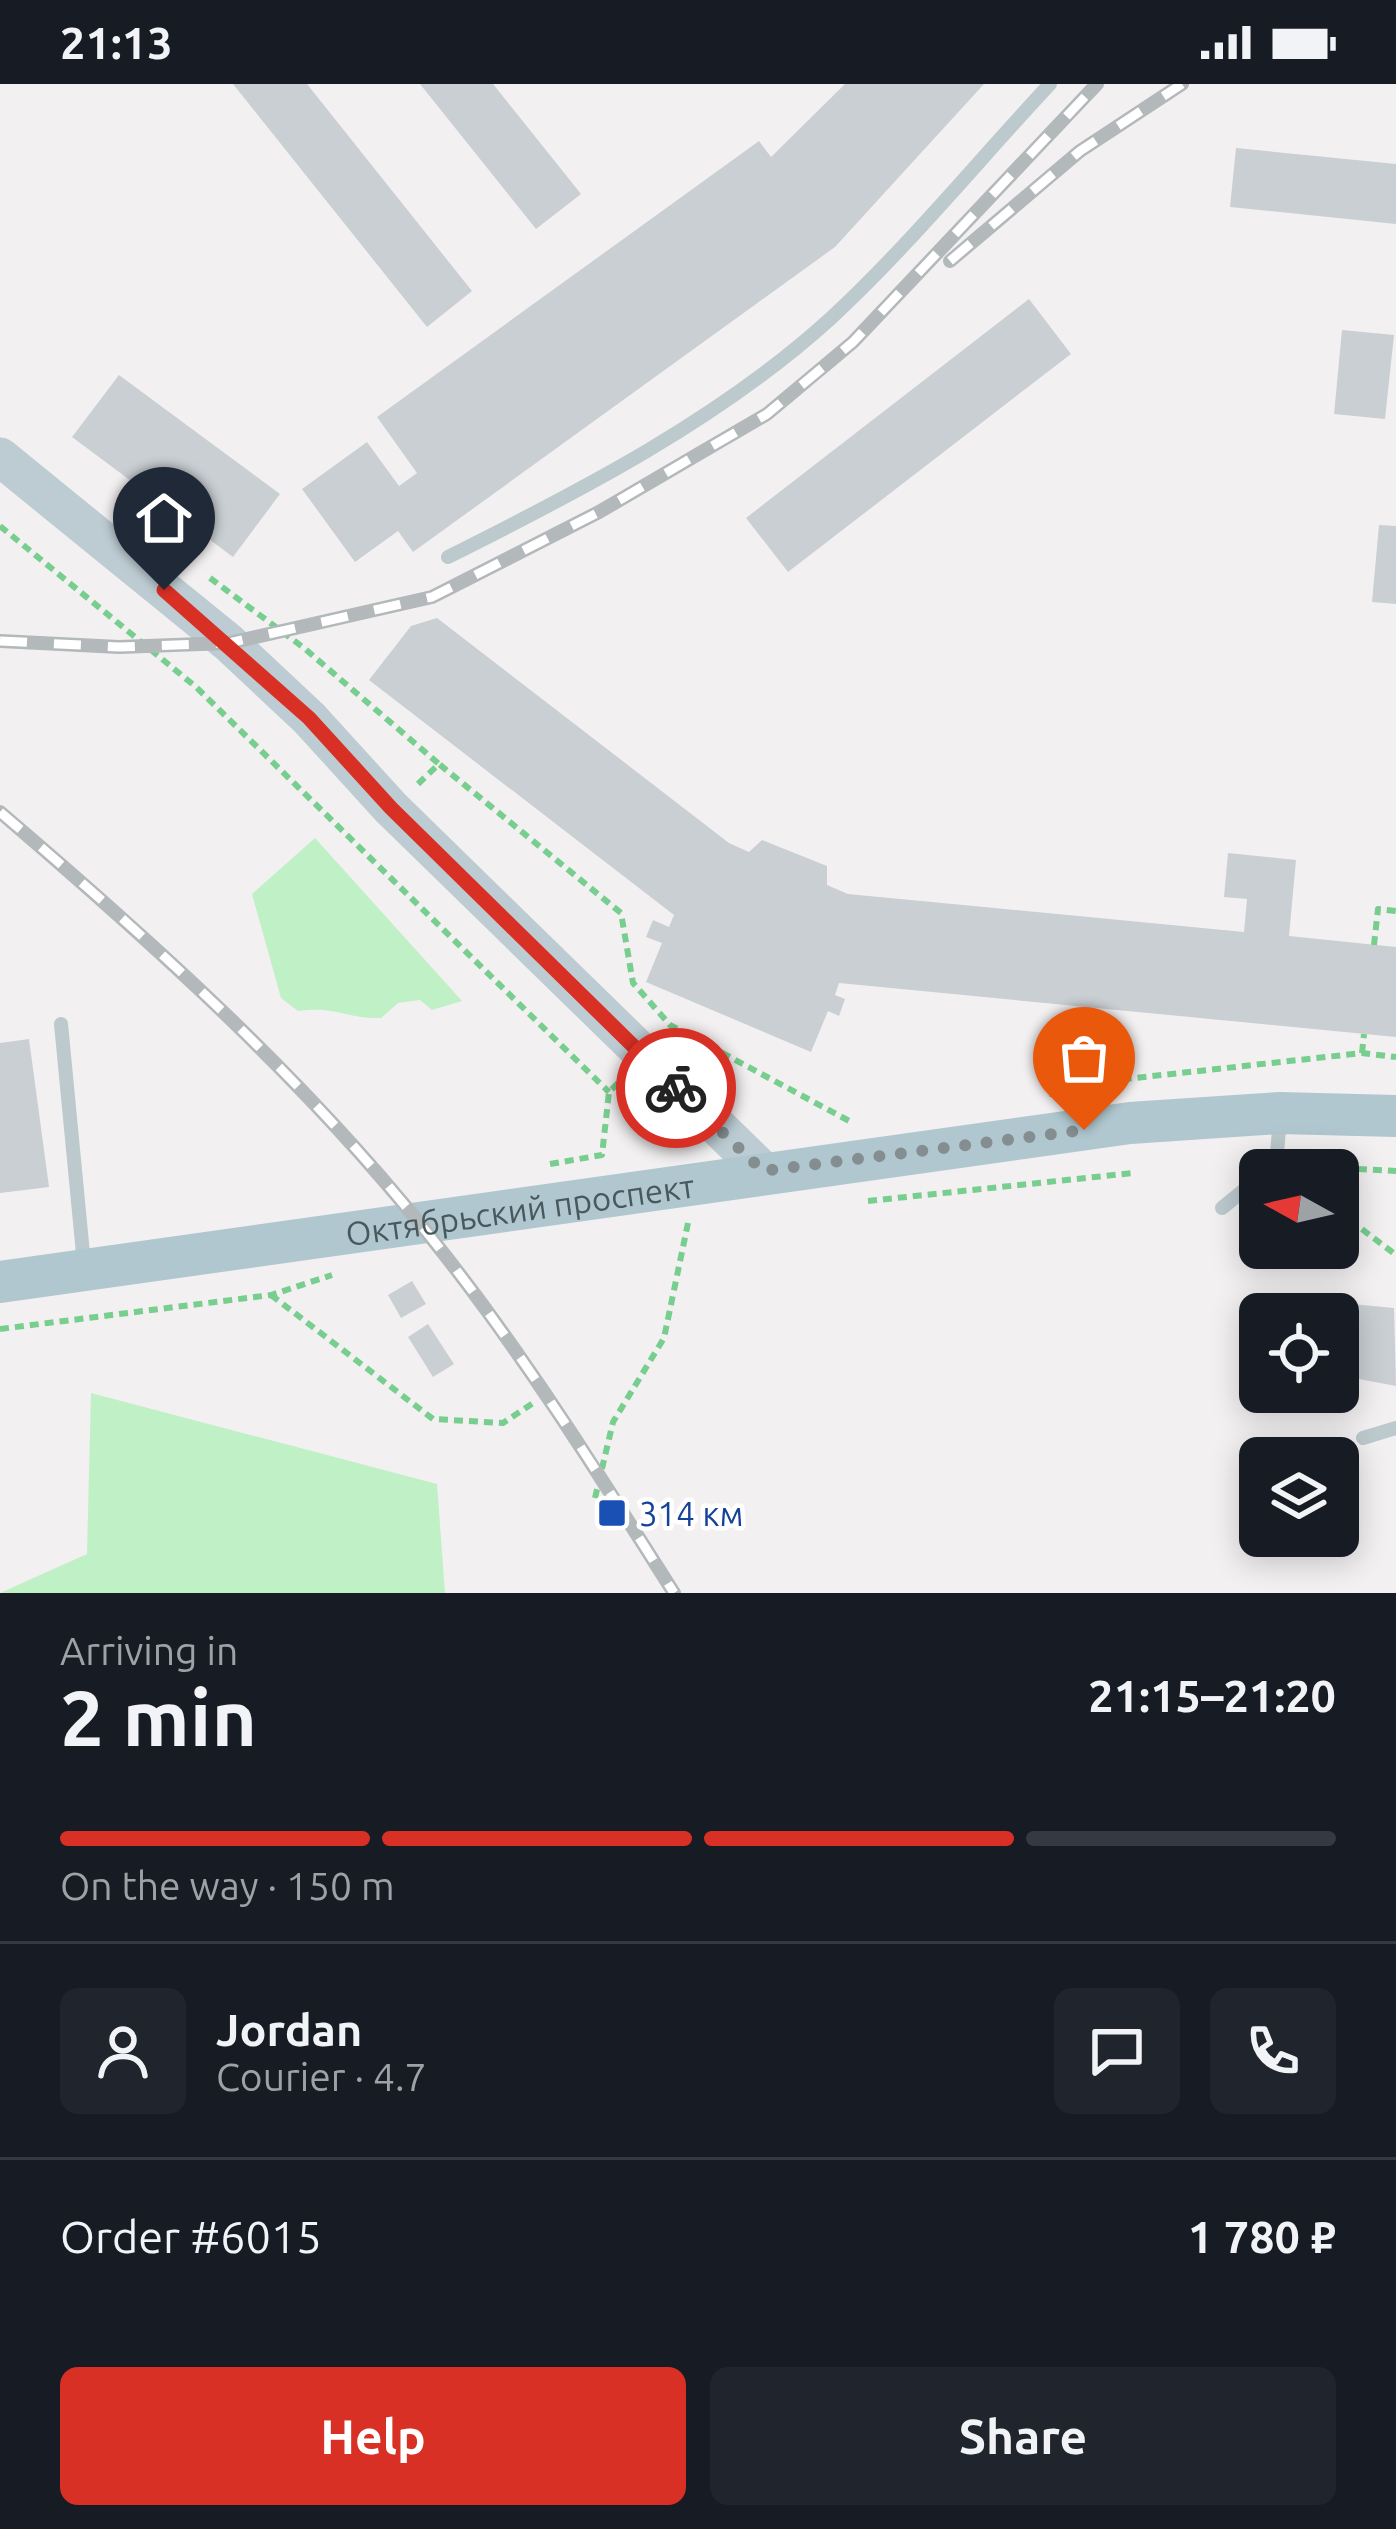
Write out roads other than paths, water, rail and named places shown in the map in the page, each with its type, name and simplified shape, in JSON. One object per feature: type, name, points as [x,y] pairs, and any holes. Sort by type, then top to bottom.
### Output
[{"type":"main road","points":[[0,457],[230,644],[763,1171]]},
{"type":"main road","name":"Октябрьский проспект","points":[[0,1282],[763,1171],[1130,1124],[1280,1113],[1396,1116]]},
{"type":"lane","points":[[448,557],[578,493],[710,409],[829,320],[1040,88]]},
{"type":"lane","points":[[61,1024],[85,1271]]},
{"type":"lane","points":[[1275,1149],[1280,1113]]},
{"type":"lane","points":[[1222,1208],[1239,1194]]},
{"type":"lane","points":[[1363,1438],[1396,1428]]},
{"type":"railway","points":[[0,641],[119,647],[229,643],[432,597],[599,512],[767,414],[853,342],[1097,84]]},
{"type":"railway","points":[[950,261],[1080,151],[1182,84]]},
{"type":"railway","points":[[0,812],[233,1022],[395,1193],[505,1336],[674,1593]]},
{"type":"place","name":"314 км","points":[[612,1513]]}]
